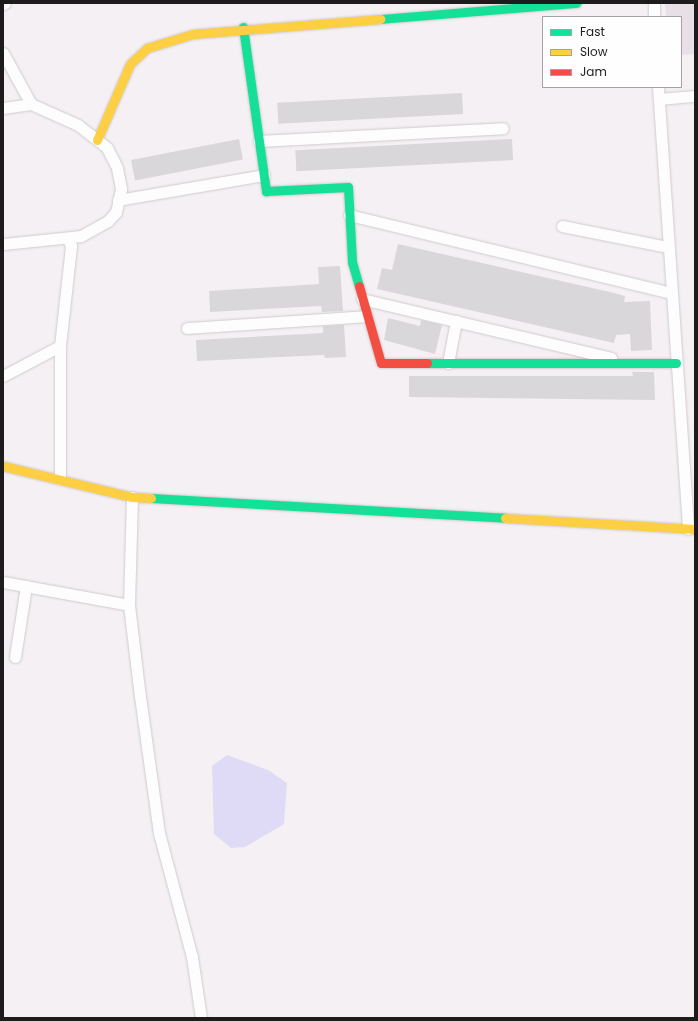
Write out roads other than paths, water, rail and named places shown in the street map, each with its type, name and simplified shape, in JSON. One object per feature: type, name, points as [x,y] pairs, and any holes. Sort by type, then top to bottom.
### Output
[{"type":"street","points":[[97,140],[130,64],[147,48],[193,34],[243,28],[570,3]]},
{"type":"street","points":[[654,3],[654,16]]},
{"type":"street","points":[[243,28],[266,191],[348,187],[352,262],[381,363],[676,364]]},
{"type":"street","points":[[3,53],[31,104]]},
{"type":"street","points":[[3,466],[132,497],[692,529],[676,364],[667,247],[658,88]]},
{"type":"street","points":[[659,98],[695,96]]},
{"type":"street","points":[[3,108],[31,104],[78,125],[107,148],[117,168],[121,189],[116,212],[108,221],[81,236],[68,240],[59,237],[3,244]]},
{"type":"street","points":[[259,141],[503,128]]},
{"type":"street","points":[[118,200],[264,175]]},
{"type":"street","points":[[349,215],[671,293]]},
{"type":"street","points":[[562,226],[667,247]]},
{"type":"street","points":[[60,479],[60,346],[70,246],[68,240]]},
{"type":"street","points":[[362,299],[632,364]]},
{"type":"street","points":[[187,328],[367,316]]},
{"type":"street","points":[[448,363],[456,322]]},
{"type":"street","points":[[3,376],[60,346]]},
{"type":"street","points":[[132,497],[129,605],[158,833],[192,957],[201,1018]]},
{"type":"street","points":[[3,582],[129,605]]},
{"type":"street","points":[[15,657],[26,586]]}]
